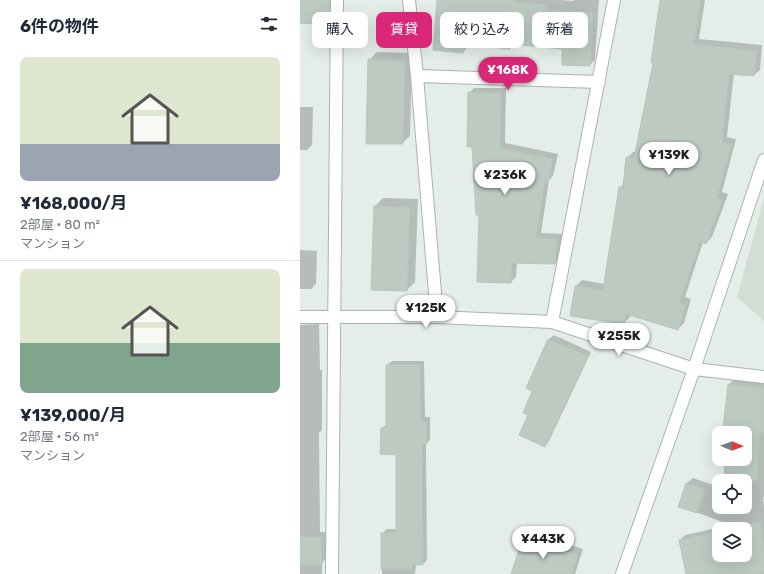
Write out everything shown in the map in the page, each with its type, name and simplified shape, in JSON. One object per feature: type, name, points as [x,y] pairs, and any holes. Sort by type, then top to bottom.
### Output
[{"type":"street","points":[[332,574],[337,0]]},
{"type":"street","points":[[409,0],[417,76],[437,317]]},
{"type":"street","points":[[552,322],[614,0]]},
{"type":"street","points":[[417,76],[599,82]]},
{"type":"street","points":[[622,574],[694,369],[764,160]]},
{"type":"street","points":[[300,317],[437,317],[552,322],[694,369],[764,377]]},
{"type":"shaded area","points":[[764,198],[764,321],[737,297]]},
{"type":"building","points":[[300,0],[330,0],[330,12],[312,12],[312,23],[300,23]]},
{"type":"building","points":[[437,0],[515,0],[515,2],[547,5],[547,10],[593,12],[590,66],[562,65],[562,49],[552,48],[588,48],[588,12],[532,12],[532,46],[524,45],[524,12],[440,12],[440,48],[464,48],[463,53],[433,50]]},
{"type":"building","points":[[660,0],[701,0],[694,44],[757,51],[754,76],[729,74],[722,142],[731,145],[717,198],[722,200],[706,244],[700,242],[679,303],[686,305],[678,330],[626,314],[624,324],[570,316],[575,286],[603,290],[619,187],[623,188],[626,157],[634,158],[653,63],[651,62]]},
{"type":"building","points":[[368,59],[405,60],[403,144],[366,144]]},
{"type":"building","points":[[468,92],[501,93],[500,148],[553,159],[548,182],[545,182],[536,238],[557,239],[555,264],[512,263],[511,283],[477,282],[479,215],[476,215],[472,147],[467,147]]},
{"type":"building","points":[[374,206],[410,207],[407,291],[371,290]]},
{"type":"building","points":[[548,339],[588,356],[545,447],[519,435],[528,415],[523,413],[532,391],[526,388]]},
{"type":"building","points":[[386,365],[420,365],[421,422],[426,422],[426,445],[422,445],[423,565],[412,565],[412,569],[381,569],[381,533],[396,533],[396,455],[380,454],[381,428],[386,428]]},
{"type":"building","points":[[728,384],[764,388],[764,432],[760,432],[757,481],[752,481],[752,474],[724,474],[725,466],[752,466],[752,426],[723,426]]},
{"type":"building","points":[[686,483],[705,489],[697,513],[678,507]]},
{"type":"building","points":[[760,522],[764,546],[764,572],[752,574],[686,574],[679,540],[712,533],[712,562],[752,562],[752,524]]},
{"type":"building","points":[[300,537],[321,537],[322,565],[300,565]]},
{"type":"building","points":[[523,537],[578,555],[572,574],[511,574]]}]
